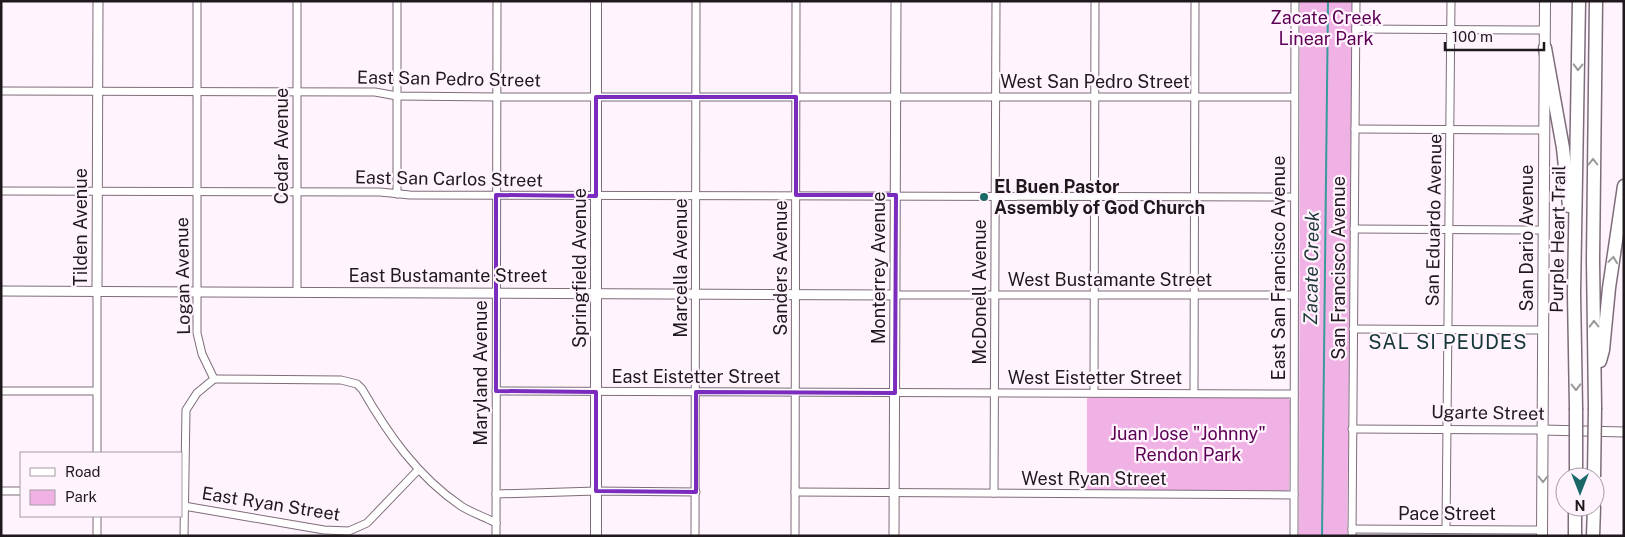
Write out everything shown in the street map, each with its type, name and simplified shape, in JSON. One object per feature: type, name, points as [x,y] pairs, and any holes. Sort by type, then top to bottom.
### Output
[{"type":"highway","name":"Purple Heart Trail","points":[[1576,467],[1574,293],[1579,1]]},
{"type":"highway","name":"Purple Heart Trail","points":[[1594,467],[1593,250],[1596,1]]},
{"type":"highway","points":[[1545,48],[1563,148],[1574,293]]},
{"type":"highway","points":[[1595,377],[1603,350],[1609,288],[1624,186]]},
{"type":"highway","points":[[1575,517],[1575,536]]},
{"type":"highway","points":[[1593,536],[1594,517]]},
{"type":"main road","name":"Springfield Avenue","points":[[596,1],[596,536]]},
{"type":"main road","name":"San Dario Avenue","points":[[1542,533],[1545,1]]},
{"type":"street","name":"Tilden Avenue","points":[[96,452],[98,1]]},
{"type":"street","name":"Logan Avenue","points":[[197,1],[198,343],[214,379]]},
{"type":"street","name":"Cedar Avenue","points":[[297,1],[297,291]]},
{"type":"street","points":[[397,1],[397,194]]},
{"type":"street","name":"Maryland Avenue","points":[[496,536],[497,1]]},
{"type":"street","name":"Marcella Avenue","points":[[695,536],[696,1]]},
{"type":"street","name":"Sanders Avenue","points":[[795,536],[796,1]]},
{"type":"street","name":"Monterrey Avenue","points":[[894,536],[896,1]]},
{"type":"street","name":"McDonell Avenue","points":[[994,493],[996,1]]},
{"type":"street","points":[[1094,393],[1095,1]]},
{"type":"street","points":[[1194,394],[1195,1]]},
{"type":"street","name":"East San Francisco Avenue","points":[[1294,536],[1295,1]]},
{"type":"street","name":"San Francisco Avenue","points":[[1352,532],[1356,1]]},
{"type":"street","name":"San Eduardo Avenue","points":[[1446,529],[1451,1]]},
{"type":"street","points":[[1356,29],[1545,30]]},
{"type":"street","name":"East San Pedro Street","points":[[1,91],[375,92],[397,96],[497,97],[896,96]]},
{"type":"street","name":"West San Pedro Street","points":[[896,96],[1294,97]]},
{"type":"street","points":[[1355,128],[1544,130]]},
{"type":"street","name":"East San Carlos Street","points":[[1,192],[380,192],[410,196],[896,195],[1294,197]]},
{"type":"street","points":[[1354,229],[1544,230]]},
{"type":"street","name":"East Bustamante Street","points":[[1,291],[596,292],[895,295]]},
{"type":"street","name":"West Bustamante Street","points":[[895,295],[1294,295]]},
{"type":"street","points":[[1353,329],[1543,330]]},
{"type":"street","points":[[184,536],[186,410],[197,393],[214,379],[341,380],[357,384],[362,389],[391,437],[418,470],[462,506],[496,523]]},
{"type":"street","points":[[1,391],[96,391]]},
{"type":"street","name":"East Eistetter Street","points":[[496,391],[895,393]]},
{"type":"street","name":"West Eistetter Street","points":[[895,393],[1294,394]]},
{"type":"street","name":"Ugarte Street","points":[[1352,429],[1624,432]]},
{"type":"street","name":"East Ryan Street","points":[[184,506],[324,530],[349,531],[367,523],[418,470]]},
{"type":"street","points":[[1,491],[20,491]]},
{"type":"street","points":[[496,494],[596,491],[696,492]]},
{"type":"street","points":[[795,492],[895,492]]},
{"type":"street","name":"West Ryan Street","points":[[895,492],[1294,495]]},
{"type":"street","points":[[97,517],[97,536]]},
{"type":"street","name":"Pace Street","points":[[1352,532],[1446,529],[1542,533]]},
{"type":"highlighted area","points":[[596,97],[796,97],[796,195],[896,195],[895,393],[696,392],[696,492],[596,491],[596,392],[496,391],[496,195],[596,196]]},
{"type":"green space","name":"Zacate Creek Linear Park","points":[[1300,1],[1353,1],[1347,536],[1299,536]]},
{"type":"green space","name":"Juan Jose \"Johnny\" Rendon Park","points":[[1087,398],[1288,398],[1290,401],[1289,490],[1282,492],[1087,491]]},
{"type":"waterway","name":"Zacate Creek","points":[[1322,536],[1328,1]]},
{"type":"place","name":"El Buen Pastor Assembly of God Church","points":[[984,197]]},
{"type":"district","name":"SAL SI PEUDES","points":[[1448,342]]}]
